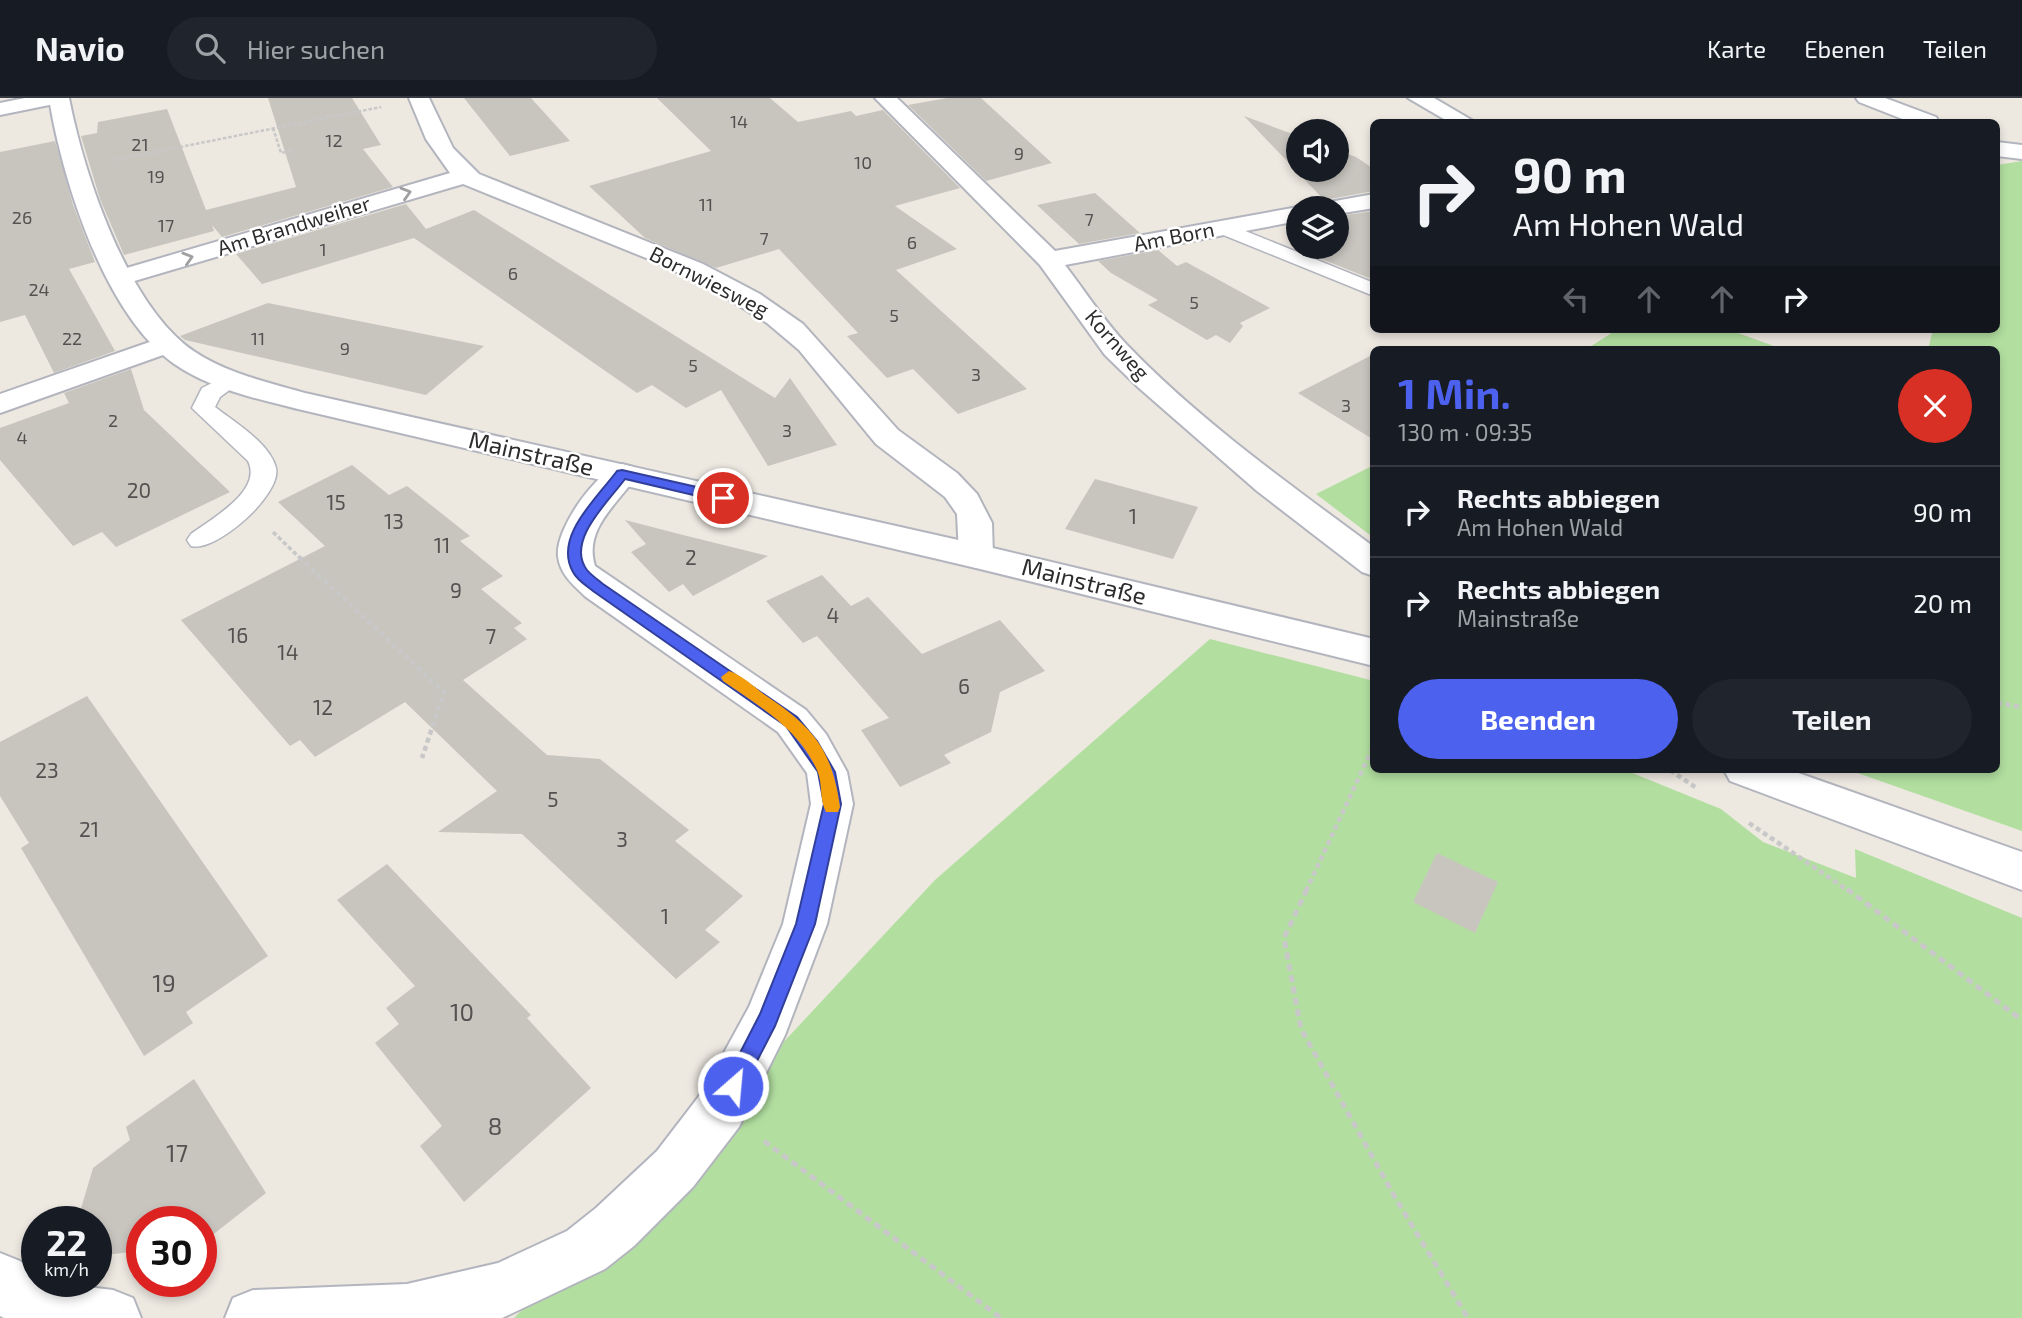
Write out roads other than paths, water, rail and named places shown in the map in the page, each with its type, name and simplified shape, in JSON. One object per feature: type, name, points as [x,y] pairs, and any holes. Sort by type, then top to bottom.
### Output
[{"type":"street","points":[[0,109],[58,98]]},
{"type":"street","name":"Mainstraße","points":[[58,98],[72,168],[92,217],[149,325],[167,344],[200,366],[232,380],[298,400],[976,556],[1370,652]]},
{"type":"street","name":"Kornweg","points":[[886,98],[1049,260],[1115,349],[1149,382],[1268,484],[1370,561]]},
{"type":"street","points":[[1419,98],[1458,119]]},
{"type":"street","points":[[1867,98],[1920,119]]},
{"type":"street","name":"Bornwiesweg","points":[[419,99],[435,138],[465,176],[630,242],[745,297],[778,317],[825,360],[883,433],[904,453],[939,474],[960,493],[974,516],[976,556]]},
{"type":"street","points":[[2000,149],[2022,152]]},
{"type":"street","name":"Am Brandweiher","points":[[122,277],[465,176]]},
{"type":"street","points":[[1349,205],[1370,202]]},
{"type":"street","name":"Am Born","points":[[1049,260],[1286,216]]},
{"type":"street","points":[[0,404],[167,344]]},
{"type":"street","points":[[253,1318],[407,1312],[502,1290],[586,1250],[615,1227],[675,1169],[722,1109],[768,1019],[805,924],[832,804],[827,772],[792,721],[598,588],[580,571],[573,552],[579,532],[622,474]]},
{"type":"street","points":[[1760,776],[2022,871]]},
{"type":"street","points":[[0,1281],[16,1297],[60,1312],[113,1318]]},
{"type":"lane","points":[[1223,228],[1370,288]]},
{"type":"lane","points":[[200,540],[244,506],[262,482],[264,471],[261,462],[237,436],[203,408],[210,393],[232,380]]}]
